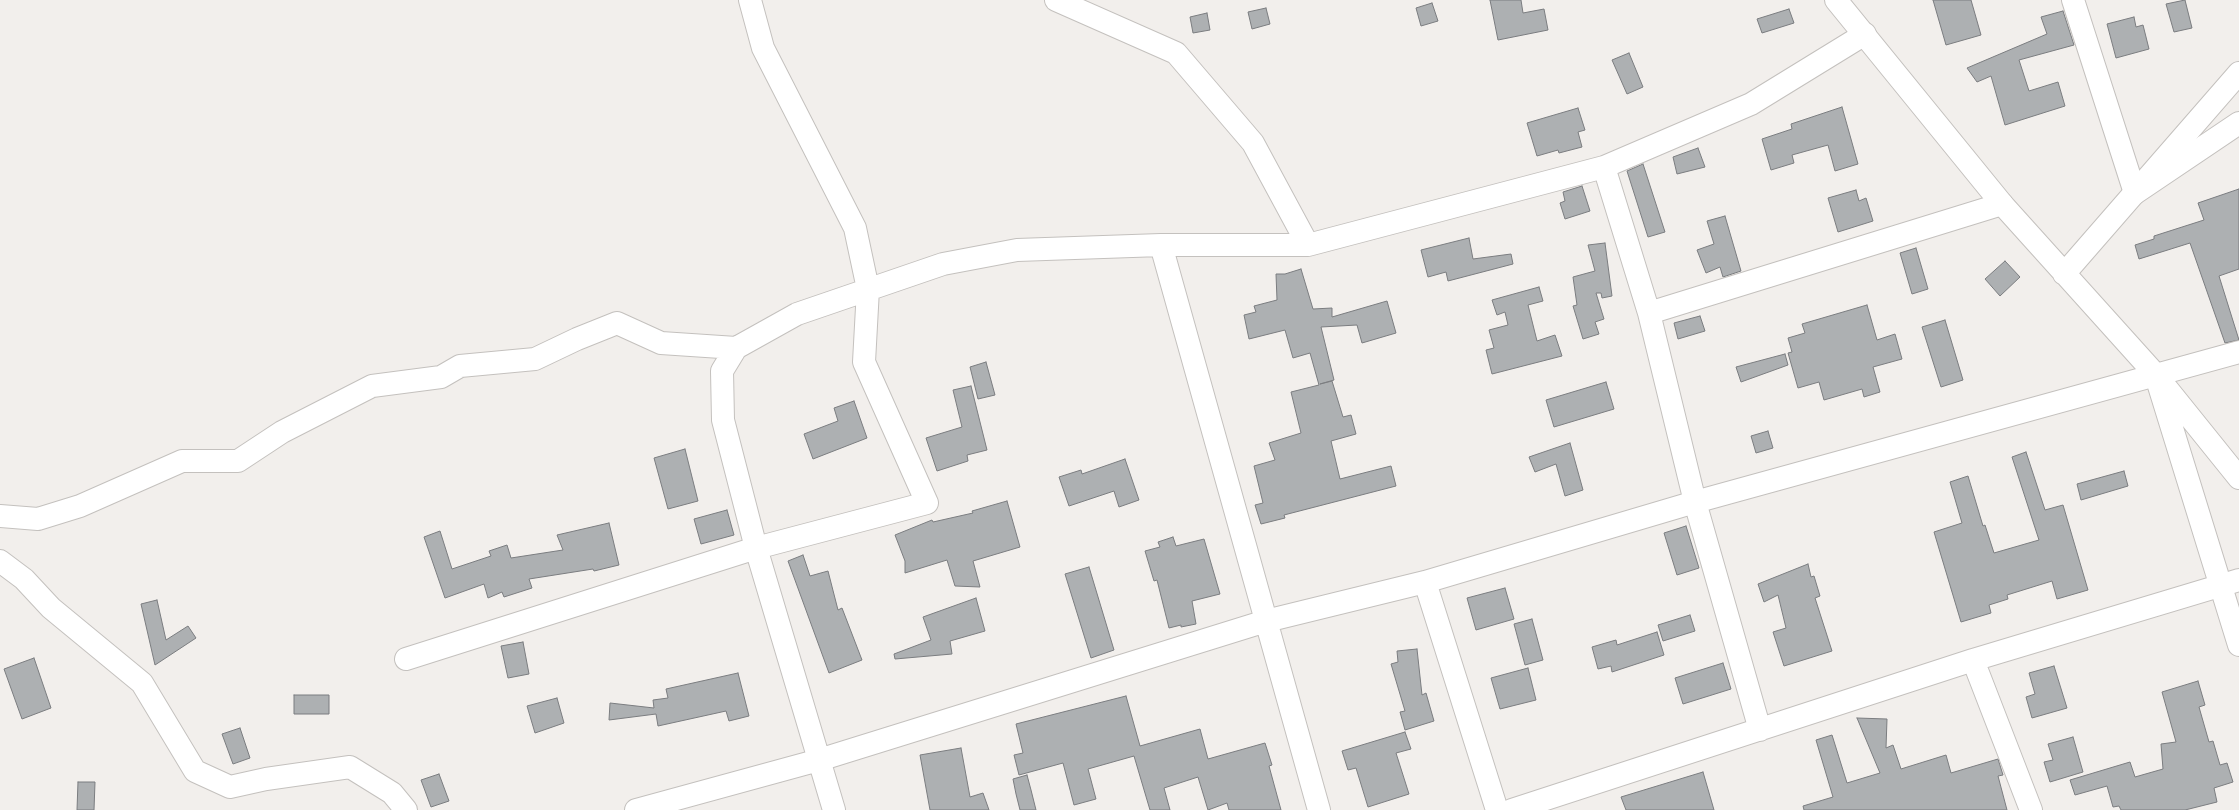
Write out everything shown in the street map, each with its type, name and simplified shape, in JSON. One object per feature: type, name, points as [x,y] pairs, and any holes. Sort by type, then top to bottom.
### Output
[{"type":"street","points":[[406,659],[756,548],[927,503],[864,362],[868,289],[855,228],[763,48],[750,0]]},
{"type":"street","points":[[1056,0],[1176,52],[1253,143],[1308,245]]},
{"type":"street","points":[[1836,0],[2002,204],[2156,375],[2239,478]]},
{"type":"street","points":[[2073,0],[2135,193]]},
{"type":"street","points":[[834,810],[756,548],[722,410],[722,371],[736,348],[797,314],[944,264],[1017,250],[1161,245],[1308,245],[1604,167],[1751,104],[1865,34]]},
{"type":"street","points":[[2064,274],[2239,73]]},
{"type":"street","points":[[2135,193],[2239,123]]},
{"type":"street","points":[[1604,167],[1649,313],[1695,502],[1760,730]]},
{"type":"street","points":[[1649,313],[2002,204]]},
{"type":"street","points":[[1161,245],[1319,810]]},
{"type":"street","points":[[0,516],[38,519],[80,506],[108,495],[182,461],[238,461],[282,432],[372,386],[441,377],[460,366],[535,359],[577,338],[617,323],[662,343],[736,348]]},
{"type":"street","points":[[636,810],[819,760],[1266,621],[1425,582],[1695,502],[2239,352]]},
{"type":"street","points":[[2156,375],[2230,582],[2239,645]]},
{"type":"street","points":[[0,561],[24,579],[51,608],[142,682],[195,771],[230,787],[266,779],[350,767],[392,793],[406,810]]},
{"type":"street","points":[[1425,582],[1497,810]]},
{"type":"street","points":[[1512,810],[1562,803],[1760,730],[1974,660],[2230,582]]},
{"type":"street","points":[[1974,660],[2031,810]]},
{"type":"building","points":[[1490,0],[1521,0],[1523,13],[1544,9],[1548,30],[1498,40]]},
{"type":"building","points":[[1933,0],[1971,0],[1981,35],[1946,45]]},
{"type":"building","points":[[2185,0],[2192,28],[2174,32],[2166,4]]},
{"type":"building","points":[[1432,3],[1438,21],[1421,26],[1416,8]]},
{"type":"building","points":[[1266,8],[1270,24],[1252,29],[1248,12]]},
{"type":"building","points":[[1789,9],[1794,23],[1762,33],[1757,19]]},
{"type":"building","points":[[2063,11],[2074,45],[2019,60],[2029,91],[2058,82],[2065,106],[2005,125],[1991,76],[1977,82],[1967,68],[2047,34],[2041,17]]},
{"type":"building","points":[[1207,13],[1210,30],[1193,33],[1190,17]]},
{"type":"building","points":[[2134,17],[2136,27],[2143,25],[2149,49],[2116,58],[2107,24]]},
{"type":"building","points":[[1629,53],[1643,87],[1627,94],[1612,60]]},
{"type":"building","points":[[1842,107],[1858,164],[1835,171],[1828,145],[1792,155],[1794,163],[1771,170],[1762,139],[1792,129],[1791,124]]},
{"type":"building","points":[[1578,108],[1585,130],[1578,132],[1582,147],[1559,153],[1558,150],[1537,156],[1527,123]]},
{"type":"building","points":[[1698,148],[1705,167],[1677,174],[1673,157]]},
{"type":"building","points":[[1643,164],[1665,232],[1648,237],[1627,171]]},
{"type":"building","points":[[1582,186],[1590,211],[1565,219],[1560,203],[1565,201],[1563,192]]},
{"type":"building","points":[[2239,189],[2239,269],[2219,276],[2239,340],[2225,343],[2190,243],[2139,259],[2135,245],[2154,239],[2154,236],[2204,220],[2198,203]]},
{"type":"building","points":[[1856,190],[1859,201],[1866,198],[1873,221],[1838,232],[1828,198]]},
{"type":"building","points":[[1725,216],[1741,271],[1723,277],[1720,267],[1706,273],[1697,250],[1714,244],[1707,221]]},
{"type":"building","points":[[1469,238],[1473,259],[1511,254],[1513,264],[1448,281],[1446,272],[1428,277],[1421,250]]},
{"type":"building","points":[[1605,243],[1612,296],[1602,298],[1601,293],[1596,293],[1604,319],[1595,322],[1599,334],[1583,339],[1573,306],[1577,305],[1573,277],[1595,271],[1588,245]]},
{"type":"building","points":[[1916,248],[1928,289],[1912,294],[1900,253]]},
{"type":"building","points":[[2005,261],[2020,277],[2000,296],[1985,279]]},
{"type":"building","points":[[1301,269],[1313,309],[1332,308],[1332,317],[1387,301],[1396,333],[1362,343],[1357,325],[1321,327],[1334,380],[1320,384],[1332,381],[1343,417],[1351,415],[1356,434],[1331,441],[1340,479],[1391,466],[1396,486],[1284,515],[1285,518],[1261,524],[1255,505],[1263,503],[1254,466],[1275,460],[1269,443],[1301,433],[1291,392],[1319,385],[1310,353],[1293,358],[1285,330],[1249,339],[1244,315],[1256,312],[1254,306],[1277,300],[1276,274],[1285,274]]},
{"type":"building","points":[[1539,287],[1543,301],[1528,305],[1537,341],[1555,335],[1562,356],[1492,374],[1486,350],[1494,348],[1489,330],[1508,325],[1505,312],[1497,315],[1492,300]]},
{"type":"building","points":[[1867,305],[1877,340],[1895,334],[1902,359],[1873,367],[1880,392],[1864,397],[1862,389],[1824,400],[1819,382],[1798,388],[1788,353],[1792,352],[1788,338],[1805,333],[1802,324]]},
{"type":"building","points":[[1700,316],[1705,331],[1678,339],[1674,323]]},
{"type":"building","points":[[1945,320],[1963,380],[1941,387],[1922,327]]},
{"type":"building","points":[[1785,354],[1788,365],[1741,382],[1736,367]]},
{"type":"building","points":[[986,362],[995,395],[978,399],[970,367]]},
{"type":"building","points":[[1606,382],[1614,409],[1554,427],[1546,400]]},
{"type":"building","points":[[971,386],[987,450],[967,455],[968,461],[937,471],[926,438],[962,427],[953,390]]},
{"type":"building","points":[[854,401],[867,438],[813,459],[804,434],[838,421],[834,408]]},
{"type":"building","points":[[1768,431],[1773,448],[1756,453],[1751,436]]},
{"type":"building","points":[[1570,443],[1583,490],[1565,496],[1556,464],[1535,472],[1529,457]]},
{"type":"building","points":[[685,449],[698,501],[668,509],[654,458]]},
{"type":"building","points":[[2026,452],[2045,510],[2063,505],[2088,590],[2057,599],[2052,581],[2007,595],[2008,599],[1989,605],[1991,613],[1961,622],[1934,532],[1962,523],[1950,482],[1968,476],[1983,526],[1985,525],[1994,553],[2039,540],[2012,457]]},
{"type":"building","points":[[1125,459],[1139,500],[1119,507],[1114,491],[1069,506],[1059,477],[1081,470],[1082,474]]},
{"type":"building","points":[[2124,471],[2128,486],[2081,500],[2077,484]]},
{"type":"building","points":[[1007,501],[1020,547],[973,561],[980,587],[955,586],[947,560],[905,573],[905,561],[895,535],[932,520],[933,522],[973,513],[972,511]]},
{"type":"building","points":[[727,510],[734,535],[701,544],[694,519]]},
{"type":"building","points":[[609,523],[619,565],[594,571],[593,569],[529,579],[532,588],[504,597],[502,592],[488,598],[484,584],[445,598],[424,537],[440,531],[452,569],[491,556],[489,551],[507,545],[511,558],[563,550],[557,535]]},
{"type":"building","points":[[1686,526],[1699,568],[1677,575],[1664,533]]},
{"type":"building","points":[[1173,537],[1176,546],[1204,539],[1220,594],[1192,601],[1196,624],[1181,627],[1181,625],[1169,628],[1157,580],[1154,581],[1145,551],[1160,547],[1158,542]]},
{"type":"building","points":[[803,555],[810,576],[828,571],[838,610],[842,608],[862,660],[829,673],[788,561]]},
{"type":"building","points":[[1808,564],[1811,577],[1814,576],[1820,596],[1815,598],[1832,651],[1784,666],[1773,632],[1786,628],[1778,595],[1764,602],[1758,584]]},
{"type":"building","points":[[1089,567],[1114,650],[1091,658],[1065,574]]},
{"type":"building","points":[[1505,588],[1514,619],[1476,630],[1467,598]]},
{"type":"building","points":[[976,598],[985,631],[950,641],[952,654],[895,659],[894,654],[931,640],[923,617]]},
{"type":"building","points":[[157,600],[166,640],[188,626],[196,638],[155,665],[141,604]]},
{"type":"building","points":[[1690,615],[1695,631],[1663,641],[1658,625]]},
{"type":"building","points":[[1532,619],[1543,660],[1525,665],[1514,624]]},
{"type":"building","points":[[1657,632],[1664,655],[1612,672],[1611,666],[1598,669],[1592,647],[1616,640],[1617,645]]},
{"type":"building","points":[[523,642],[529,674],[508,678],[501,646]]},
{"type":"building","points":[[1417,649],[1422,695],[1426,693],[1434,721],[1405,730],[1400,712],[1405,711],[1391,664],[1398,662],[1397,651]]},
{"type":"building","points":[[34,658],[51,708],[22,719],[4,669]]},
{"type":"building","points":[[1723,663],[1731,689],[1683,704],[1675,678]]},
{"type":"building","points":[[2054,666],[2067,708],[2032,718],[2026,697],[2035,694],[2029,673]]},
{"type":"building","points":[[1528,668],[1536,700],[1500,709],[1491,678]]},
{"type":"building","points":[[738,673],[749,716],[729,721],[726,711],[658,726],[656,714],[609,720],[610,703],[654,708],[653,700],[668,698],[666,689]]},
{"type":"building","points":[[2198,681],[2205,705],[2199,707],[2209,742],[2213,741],[2220,765],[2227,763],[2233,782],[2214,788],[2217,802],[2185,810],[2121,810],[2119,806],[2113,807],[2107,786],[2075,795],[2070,780],[2130,762],[2135,777],[2163,769],[2161,744],[2176,742],[2162,692]]},
{"type":"building","points":[[294,695],[329,695],[329,714],[294,714]]},
{"type":"building","points":[[1126,696],[1140,746],[1200,729],[1208,759],[1265,743],[1272,765],[1269,766],[1281,810],[1229,810],[1227,803],[1208,810],[1198,777],[1164,788],[1170,810],[1150,810],[1134,756],[1088,769],[1096,799],[1074,805],[1063,763],[1019,775],[1014,755],[1023,753],[1016,724]]},
{"type":"building","points":[[557,698],[564,723],[535,733],[527,706]]},
{"type":"building","points":[[1857,718],[1887,719],[1886,748],[1893,745],[1901,769],[1946,755],[1951,773],[1998,759],[2003,775],[1998,776],[2007,810],[1804,810],[1803,806],[1833,797],[1816,740],[1832,735],[1847,783],[1880,773]]},
{"type":"building","points":[[240,728],[250,758],[233,764],[222,734]]},
{"type":"building","points":[[1405,732],[1411,749],[1396,753],[1409,794],[1368,807],[1356,768],[1348,770],[1342,751]]},
{"type":"building","points":[[2073,737],[2083,772],[2050,782],[2044,762],[2053,760],[2048,744]]},
{"type":"building","points":[[961,748],[970,797],[983,793],[989,810],[930,810],[920,755]]},
{"type":"building","points":[[1703,772],[1714,810],[1626,810],[1621,797]]},
{"type":"building","points":[[439,774],[449,801],[431,807],[421,780]]},
{"type":"building","points":[[1027,775],[1036,810],[1020,810],[1013,779]]},
{"type":"building","points":[[78,782],[95,782],[94,810],[77,810]]}]
